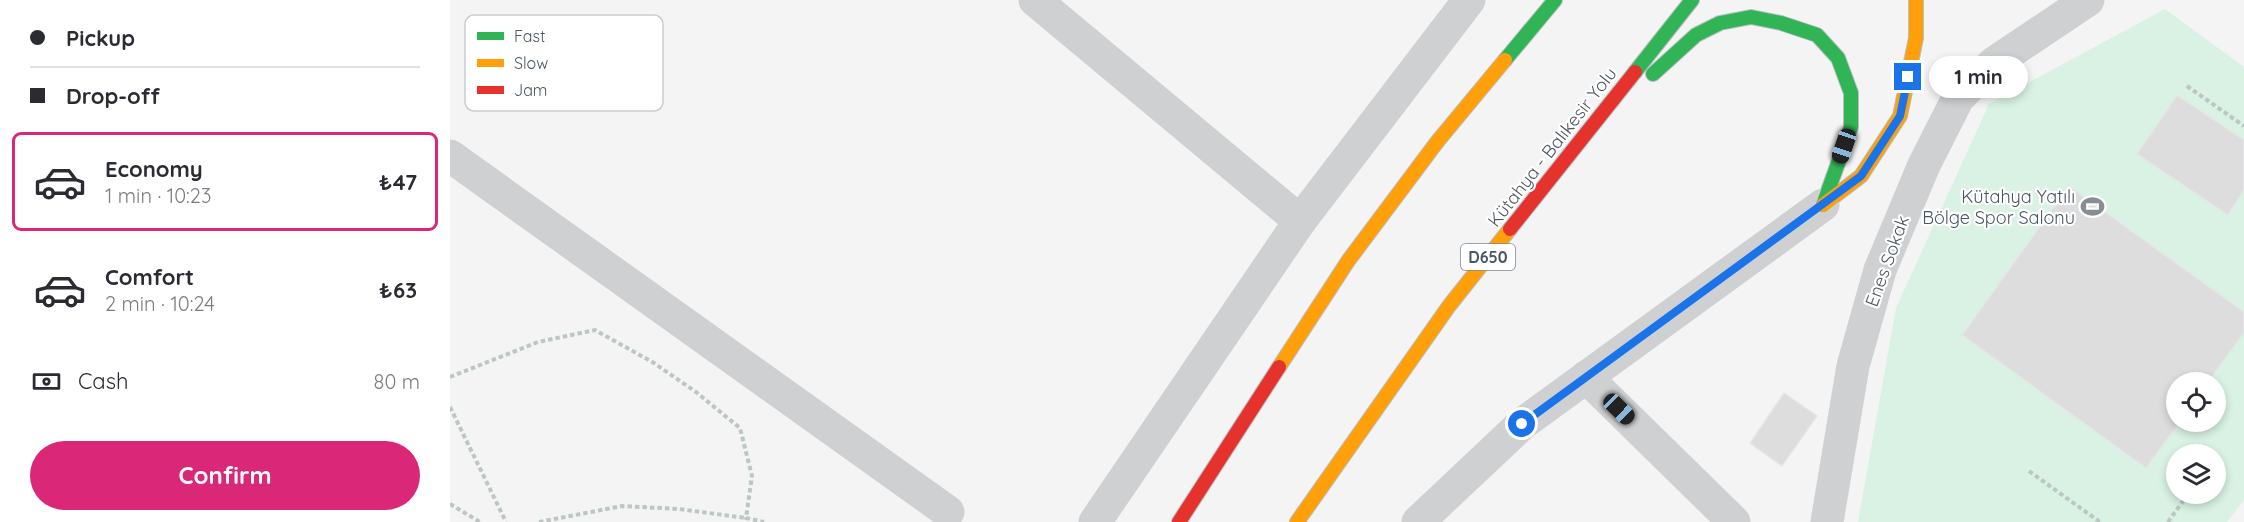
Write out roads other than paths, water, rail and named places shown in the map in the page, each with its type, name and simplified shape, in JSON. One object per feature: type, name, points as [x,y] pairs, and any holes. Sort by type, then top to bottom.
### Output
[{"type":"highway","points":[[1179,522],[1348,261],[1437,142],[1555,0]]},
{"type":"highway","name":"Kütahya - Balıkesir Yolu","points":[[1297,522],[1449,306],[1692,0]]},
{"type":"highway","points":[[1823,205],[1861,176],[1900,116],[1916,38],[1916,0]]},
{"type":"highway","points":[[1597,119],[1662,66],[1695,35],[1720,23],[1751,17],[1781,23],[1817,35],[1838,58],[1851,93],[1851,127],[1823,205]]},
{"type":"street","points":[[1035,0],[1300,221]]},
{"type":"street","points":[[1095,522],[1300,221],[1469,0]]},
{"type":"street","name":"Enes Sokak","points":[[1827,522],[1853,366],[1881,270],[1924,165],[1958,98],[1994,63],[2088,0]]},
{"type":"street","points":[[450,156],[948,512]]},
{"type":"street","points":[[1418,522],[1522,424],[1823,205]]},
{"type":"street","points":[[1586,377],[1734,522]]},
{"type":"place","name":"Kütahya Yatılı Bölge Spor Salonu","points":[[2093,206]]}]
